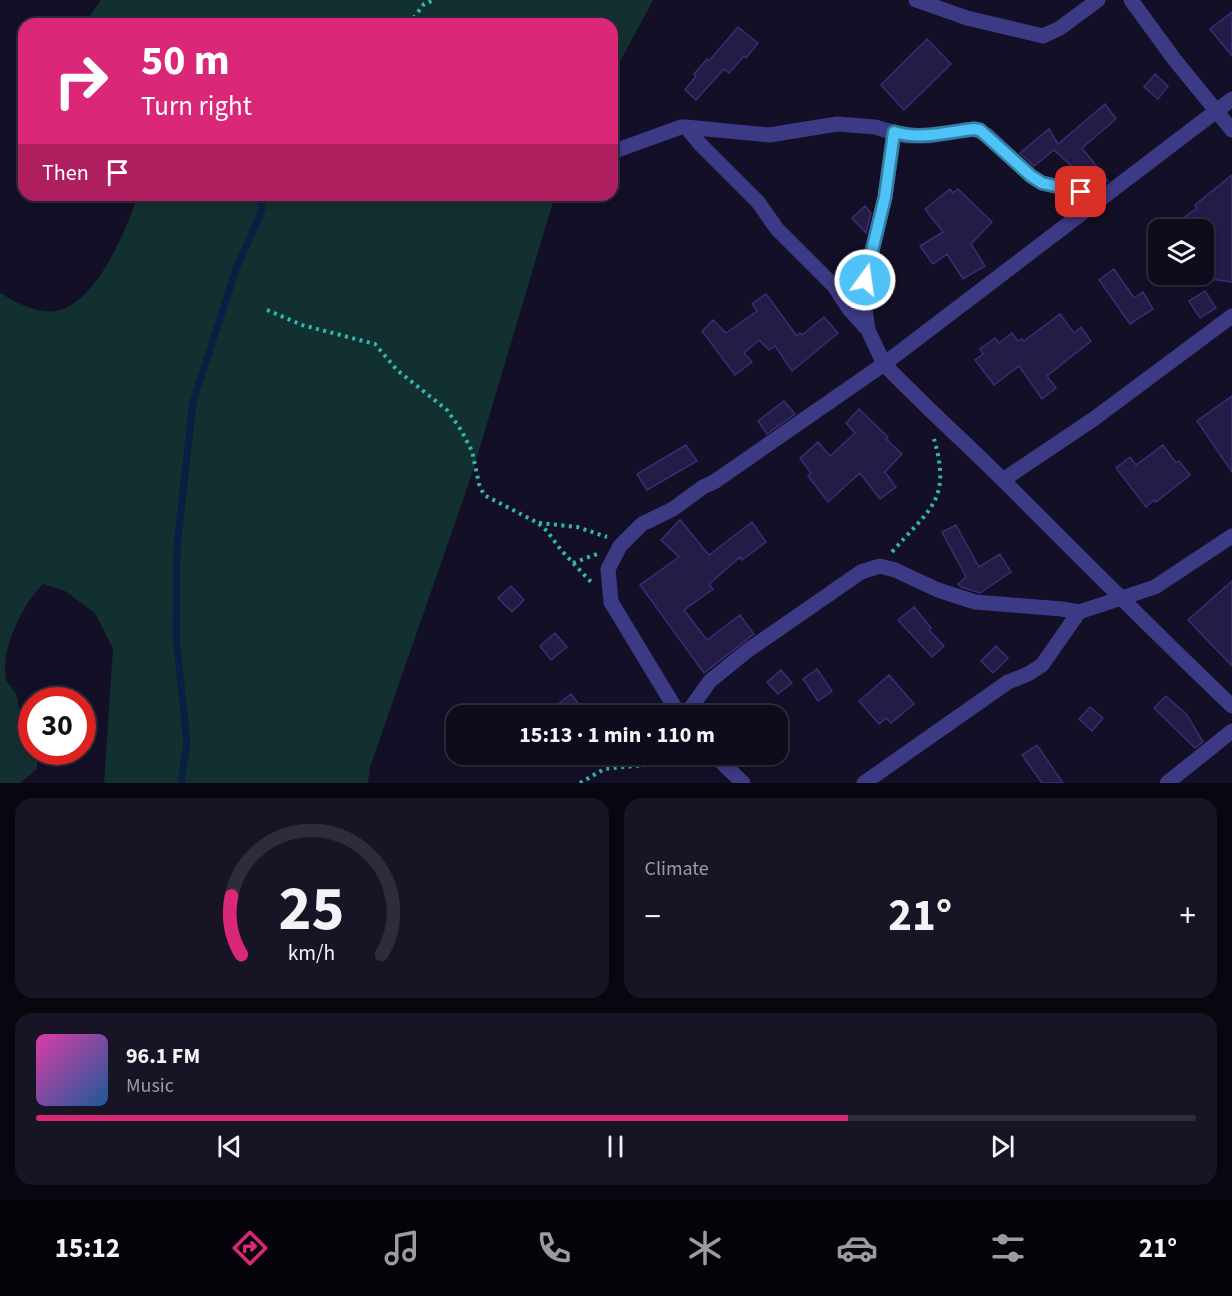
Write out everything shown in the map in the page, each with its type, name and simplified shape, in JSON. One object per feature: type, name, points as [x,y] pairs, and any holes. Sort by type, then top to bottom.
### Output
[{"type":"street","points":[[916,0],[967,18],[1043,36],[1060,28],[1098,0]]},
{"type":"street","points":[[1131,0],[1232,130]]},
{"type":"street","points":[[675,705],[611,602],[608,569],[620,546],[642,524],[673,509],[703,487],[714,482],[884,364],[1232,99]]},
{"type":"street","points":[[618,150],[681,127],[769,135],[837,124],[875,128],[907,136],[928,136],[974,129],[980,130],[1031,176],[1042,183],[1104,196]]},
{"type":"street","points":[[686,128],[758,202],[777,229],[834,286],[849,309],[868,330],[884,364],[1120,599],[1232,706]]},
{"type":"street","points":[[868,330],[864,301],[865,280],[885,197],[894,132]]},
{"type":"street","points":[[1003,480],[1095,418],[1232,316]]},
{"type":"street","points":[[691,705],[710,681],[747,651],[853,578],[880,566],[896,570],[938,590],[975,602],[1079,612],[1155,587],[1232,536]]},
{"type":"street","points":[[864,783],[1008,681],[1028,674],[1042,665],[1079,612]]},
{"type":"street","points":[[1167,783],[1232,731]]},
{"type":"street","points":[[724,765],[743,783]]},
{"type":"path","points":[[414,18],[424,4],[434,0]]},
{"type":"path","points":[[267,310],[302,325],[375,344],[397,370],[447,410],[472,451],[479,484],[484,495],[538,523],[611,602]]},
{"type":"path","points":[[880,566],[923,519],[934,502],[941,484],[940,461],[924,406]]},
{"type":"path","points":[[538,523],[577,526],[605,535],[620,546]]},
{"type":"path","points":[[580,783],[604,769],[641,765]]},
{"type":"green space","points":[[101,0],[653,0],[618,66],[618,18],[89,17]]},
{"type":"green space","points":[[136,201],[553,201],[472,474],[370,767],[368,783],[104,783],[113,649],[95,613],[65,591],[43,584],[28,603],[15,628],[6,654],[5,667],[6,679],[18,700],[18,765],[37,765],[37,769],[20,783],[0,783],[0,293],[41,311],[56,311],[71,305],[97,280],[118,245]]},
{"type":"building","points":[[1232,12],[1232,56],[1210,29]]},
{"type":"building","points":[[738,27],[758,43],[729,73],[724,69],[696,100],[685,90],[696,76],[694,74],[707,59],[709,61]]},
{"type":"building","points":[[927,39],[951,64],[904,110],[881,85]]},
{"type":"building","points":[[1155,74],[1168,86],[1158,99],[1144,87]]},
{"type":"building","points":[[1105,104],[1116,119],[1082,148],[1108,181],[1102,186],[1090,183],[1054,150],[1034,166],[1020,153],[1049,129],[1058,144]]},
{"type":"building","points":[[1232,175],[1232,282],[1214,280],[1214,219],[1182,219],[1197,208],[1195,205]]},
{"type":"building","points":[[950,189],[953,193],[958,189],[992,222],[971,244],[985,266],[963,279],[947,254],[933,264],[920,246],[943,232],[925,209]]},
{"type":"building","points":[[865,206],[871,213],[866,233],[852,218]]},
{"type":"building","points":[[1114,269],[1134,298],[1143,292],[1153,309],[1130,324],[1099,280]]},
{"type":"building","points":[[1205,291],[1216,308],[1200,318],[1189,301]]},
{"type":"building","points":[[766,294],[797,336],[800,333],[802,335],[824,317],[838,333],[792,371],[775,346],[769,350],[759,340],[744,353],[752,362],[735,375],[702,331],[713,320],[726,333],[757,311],[752,304]]},
{"type":"building","points":[[1060,314],[1074,333],[1081,327],[1091,341],[1047,376],[1056,388],[1042,399],[1019,366],[994,385],[975,360],[983,354],[980,349],[995,338],[999,343],[1012,333],[1018,341],[1022,339],[1024,341]]},
{"type":"building","points":[[1232,396],[1232,472],[1197,421]]},
{"type":"building","points":[[784,401],[795,414],[767,434],[758,421]]},
{"type":"building","points":[[859,409],[902,454],[885,472],[896,487],[880,499],[860,473],[828,502],[808,476],[811,473],[800,458],[818,442],[830,456],[855,433],[846,423]]},
{"type":"building","points":[[686,445],[697,461],[647,490],[637,474]]},
{"type":"building","points":[[1163,445],[1176,463],[1179,461],[1190,475],[1156,502],[1154,500],[1146,507],[1116,468],[1130,457],[1136,465]]},
{"type":"building","points":[[680,520],[709,555],[752,522],[766,542],[742,560],[740,557],[709,584],[713,589],[684,610],[707,640],[740,615],[754,634],[704,673],[640,585],[679,557],[661,540]]},
{"type":"building","points":[[956,525],[979,567],[1000,554],[1011,572],[980,593],[961,587],[958,584],[966,577],[942,532]]},
{"type":"building","points":[[1232,581],[1232,666],[1188,620]]},
{"type":"building","points":[[511,586],[524,600],[512,612],[498,598]]},
{"type":"building","points":[[914,607],[931,628],[929,630],[944,646],[932,657],[898,620]]},
{"type":"building","points":[[555,633],[567,647],[551,660],[540,646]]},
{"type":"building","points":[[996,646],[1008,658],[993,673],[981,661]]},
{"type":"building","points":[[817,669],[832,691],[818,701],[803,679]]},
{"type":"building","points":[[781,670],[792,683],[778,694],[767,682]]},
{"type":"building","points":[[889,675],[914,704],[891,723],[886,718],[879,724],[859,701]]},
{"type":"building","points":[[571,694],[580,705],[557,705]]},
{"type":"building","points":[[1166,696],[1187,715],[1203,742],[1195,748],[1154,708]]},
{"type":"building","points":[[1090,707],[1103,718],[1092,731],[1079,719]]},
{"type":"building","points":[[1037,745],[1063,783],[1042,783],[1022,755]]},
{"type":"waterway","points":[[181,783],[187,743],[176,637],[177,547],[193,402],[237,266],[262,211],[261,201]]},
{"type":"route","points":[[865,280],[885,197],[894,132],[907,136],[928,136],[980,130],[1031,176],[1042,183],[1081,192]]}]
